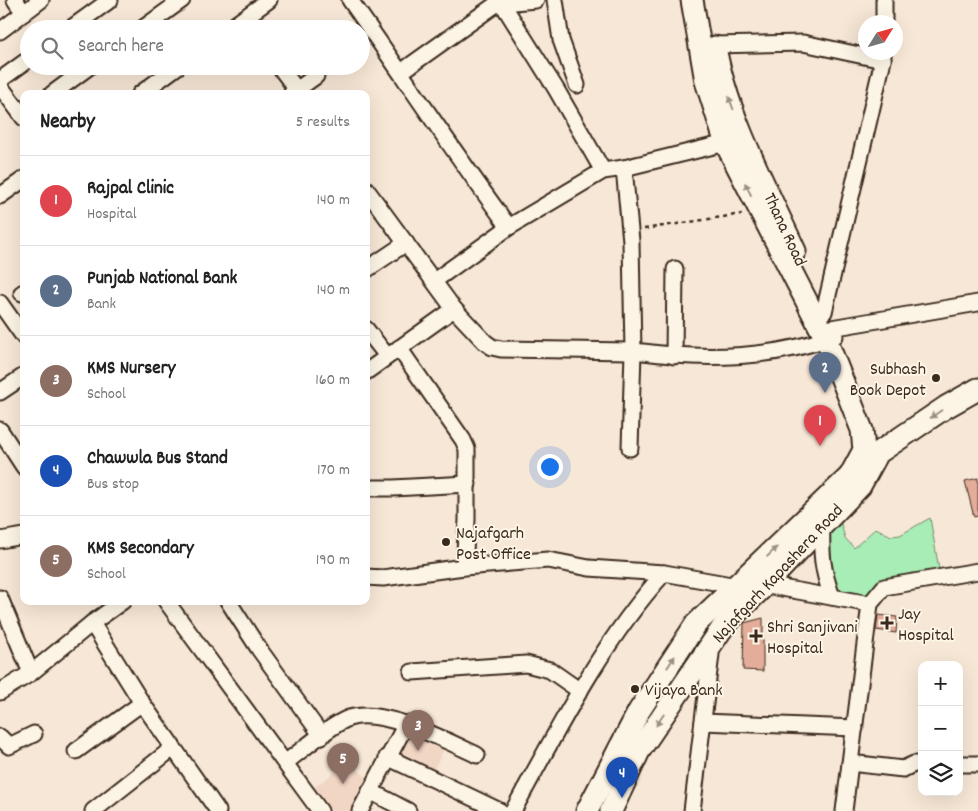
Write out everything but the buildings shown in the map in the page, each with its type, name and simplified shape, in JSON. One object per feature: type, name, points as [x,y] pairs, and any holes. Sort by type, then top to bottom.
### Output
[{"type":"main road","points":[[692,0],[706,81],[735,141],[760,211],[829,329]]},
{"type":"main road","name":"Thana Road","points":[[706,0],[719,72],[735,141],[876,426],[871,452]]},
{"type":"main road","points":[[871,452],[978,389]]},
{"type":"main road","name":"Najafgarh Kapashera Road","points":[[611,811],[639,751],[724,624],[860,486],[871,452]]},
{"type":"main road","name":"Najafgarh Kapashera Road","points":[[588,811],[639,711],[696,624],[850,476],[871,452]]},
{"type":"street","points":[[15,0],[24,13]]},
{"type":"street","points":[[0,31],[41,0]]},
{"type":"street","points":[[82,20],[110,0]]},
{"type":"street","points":[[154,20],[182,0]]},
{"type":"street","points":[[251,20],[269,0]]},
{"type":"street","points":[[350,0],[364,20]]},
{"type":"street","points":[[401,72],[489,9],[502,2],[536,0]]},
{"type":"street","points":[[555,0],[561,40],[577,86]]},
{"type":"street","points":[[884,0],[884,15]]},
{"type":"street","points":[[502,2],[556,89],[603,171]]},
{"type":"street","points":[[370,28],[508,228]]},
{"type":"street","points":[[714,45],[803,43],[858,52]]},
{"type":"street","points":[[829,329],[882,60]]},
{"type":"street","points":[[0,80],[20,66]]},
{"type":"street","points":[[57,90],[78,75]]},
{"type":"street","points":[[145,90],[166,75]]},
{"type":"street","points":[[285,75],[295,90]]},
{"type":"street","points":[[298,90],[316,76]]},
{"type":"street","points":[[0,86],[20,112]]},
{"type":"street","points":[[434,280],[508,228],[603,171],[624,168],[735,141]]},
{"type":"street","points":[[624,168],[630,231],[633,352],[630,448]]},
{"type":"street","points":[[0,196],[20,182]]},
{"type":"street","points":[[370,194],[454,309],[484,342],[492,347],[501,349],[633,352],[674,356],[725,357],[755,355],[807,346],[829,329],[978,303]]},
{"type":"street","points":[[370,267],[406,243]]},
{"type":"street","points":[[674,356],[676,269]]},
{"type":"street","points":[[0,303],[20,331]]},
{"type":"street","points":[[370,369],[454,309]]},
{"type":"street","points":[[370,332],[393,352],[463,440],[468,454],[464,567]]},
{"type":"street","points":[[0,392],[20,379]]},
{"type":"street","points":[[0,430],[20,461]]},
{"type":"street","points":[[370,488],[468,484]]},
{"type":"street","points":[[822,524],[821,553],[824,574],[832,597]]},
{"type":"street","points":[[1,537],[20,536]]},
{"type":"street","points":[[370,578],[548,560],[589,568],[664,573],[737,586]]},
{"type":"street","points":[[844,811],[870,604],[884,587],[978,570]]},
{"type":"street","points":[[513,811],[580,691],[643,596],[664,573]]},
{"type":"street","points":[[765,584],[870,604]]},
{"type":"street","points":[[0,598],[31,673]]},
{"type":"street","points":[[0,692],[31,673],[117,605]]},
{"type":"street","points":[[169,605],[320,811]]},
{"type":"street","points":[[231,605],[322,736]]},
{"type":"street","points":[[92,623],[142,703],[218,811]]},
{"type":"street","points":[[692,811],[713,640]]},
{"type":"street","points":[[412,672],[526,664],[550,670],[580,691]]},
{"type":"street","points":[[76,751],[142,703]]},
{"type":"street","points":[[285,763],[348,718],[357,717],[376,718],[406,724],[477,755]]},
{"type":"street","points":[[703,722],[855,728]]},
{"type":"street","points":[[360,811],[406,724]]},
{"type":"street","points":[[0,737],[9,746],[34,734]]},
{"type":"street","points":[[93,811],[173,748]]},
{"type":"street","points":[[387,757],[500,811]]},
{"type":"street","points":[[850,763],[903,769],[918,764]]},
{"type":"street","points":[[963,764],[978,764]]},
{"type":"street","points":[[370,791],[408,811]]},
{"type":"path","points":[[630,231],[760,211]]},
{"type":"shaded area","points":[[409,724],[445,747],[431,775],[391,755]]},
{"type":"shaded area","points":[[349,762],[369,779],[355,811],[328,811],[312,789]]},
{"type":"green space","points":[[838,514],[845,538],[854,548],[876,528],[891,536],[900,535],[930,518],[940,575],[884,585],[870,603],[832,596],[822,530]]},
{"type":"place","name":"Subhash Book Depot","points":[[936,378]]},
{"type":"place","name":"Punjab National Bank","points":[[825,393]]},
{"type":"place","name":"Rajpal Clinic","points":[[820,446]]},
{"type":"place","name":"Najafgarh Post Office","points":[[446,542]]},
{"type":"place","name":"Jay Hospital","points":[[887,623]]},
{"type":"place","name":"Shri Sanjivani Hospital","points":[[756,636]]},
{"type":"place","name":"Vijaya Bank","points":[[635,689]]},
{"type":"place","name":"KMS Nursery","points":[[418,751]]},
{"type":"place","name":"KMS Secondary","points":[[343,784]]},
{"type":"place","name":"Chawwla Bus Stand","points":[[622,798]]}]
